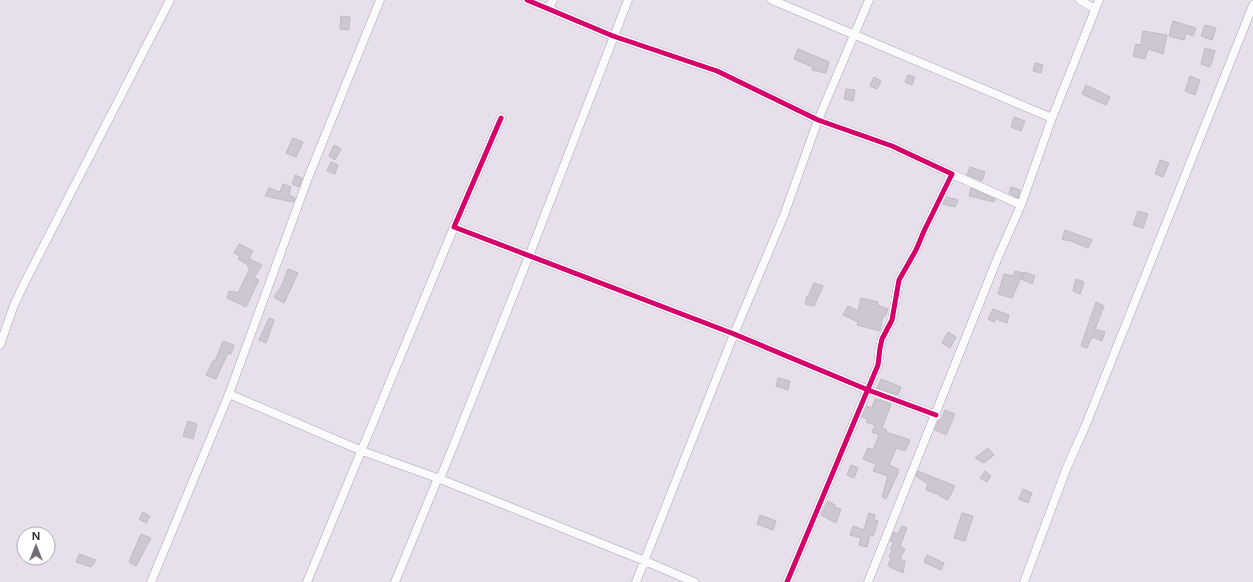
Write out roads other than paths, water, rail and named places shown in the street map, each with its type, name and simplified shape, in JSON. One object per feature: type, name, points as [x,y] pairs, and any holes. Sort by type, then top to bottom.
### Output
[{"type":"street","points":[[0,345],[14,305],[25,282],[170,0]]},
{"type":"street","points":[[151,582],[229,394],[308,178],[380,0]]},
{"type":"street","points":[[527,0],[613,36],[717,71],[818,120],[892,146],[1021,205]]},
{"type":"street","points":[[548,9],[553,0]]},
{"type":"street","points":[[395,582],[439,479],[529,256],[628,0]]},
{"type":"street","points":[[772,0],[1052,118]]},
{"type":"street","points":[[636,582],[734,334],[784,215],[818,120],[869,0]]},
{"type":"street","points":[[1080,0],[1096,9]]},
{"type":"street","points":[[868,582],[917,456],[936,415],[1021,205],[1052,118],[1099,0]]},
{"type":"street","points":[[1024,582],[1067,467],[1085,427],[1253,5]]},
{"type":"street","points":[[307,582],[454,227],[501,118]]},
{"type":"street","points":[[787,582],[878,365],[882,338],[892,320],[899,280],[916,250],[952,174]]},
{"type":"street","points":[[454,227],[734,334],[868,390],[936,415]]},
{"type":"street","points":[[229,394],[362,452],[439,479],[694,582]]}]
